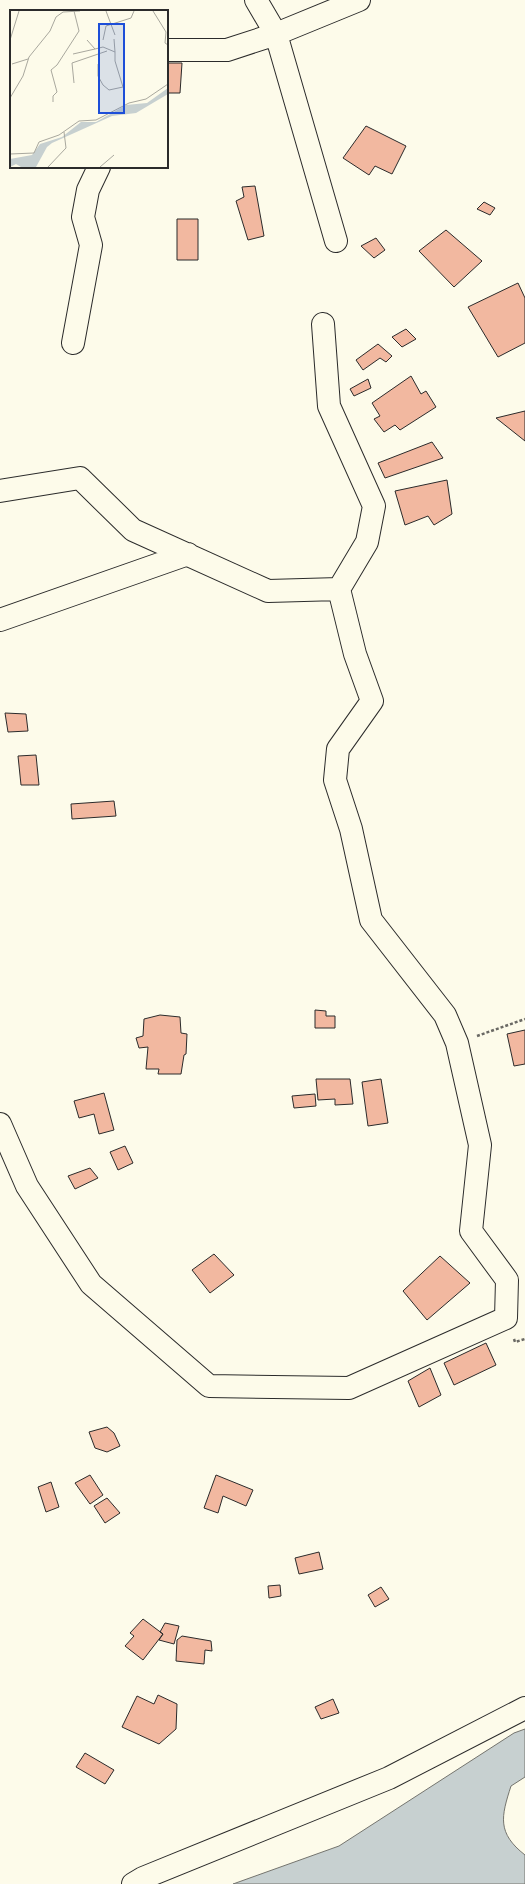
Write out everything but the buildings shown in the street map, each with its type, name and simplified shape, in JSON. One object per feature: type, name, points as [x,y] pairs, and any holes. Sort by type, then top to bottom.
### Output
[{"type":"street","points":[[256,0],[276,34],[336,241]]},
{"type":"street","points":[[168,50],[227,50],[276,34],[359,0]]},
{"type":"street","points":[[73,343],[91,245],[83,217],[88,190],[99,168]]},
{"type":"street","points":[[0,1124],[27,1186],[91,1284],[209,1386],[349,1388],[506,1318],[508,1280],[471,1231],[480,1145],[457,1043],[445,1015],[371,920],[351,829],[335,780],[338,749],[372,700],[355,654],[339,589],[367,542],[374,506],[329,406],[323,324]]},
{"type":"street","points":[[0,491],[80,478],[133,530],[268,591],[339,589]]},
{"type":"street","points":[[0,620],[188,554]]},
{"type":"street","points":[[133,1884],[150,1875],[389,1778],[525,1708]]},
{"type":"path","points":[[457,1043],[525,1019]]},
{"type":"shaded area","points":[[525,1729],[525,1777],[511,1786],[505,1807],[504,1824],[510,1839],[525,1855],[525,1884],[233,1884],[339,1846],[514,1733]]}]
